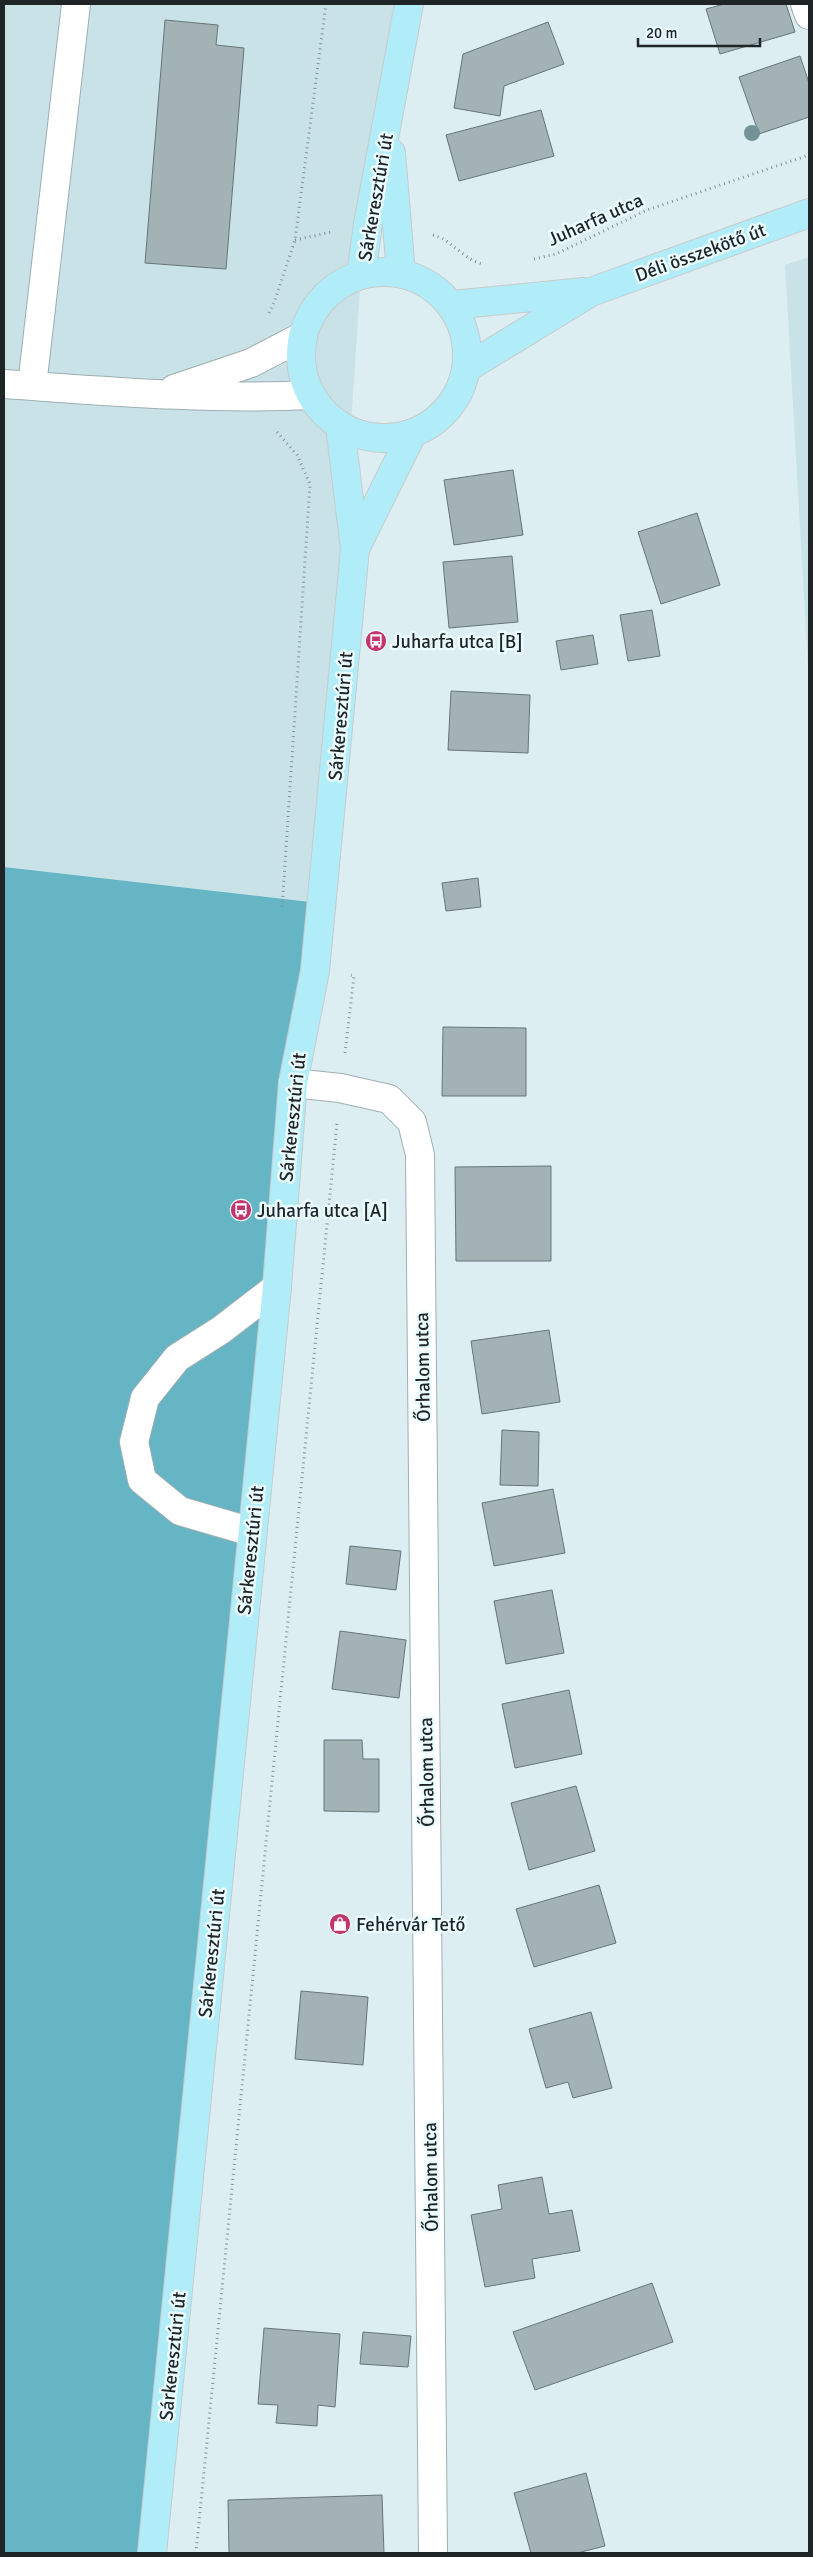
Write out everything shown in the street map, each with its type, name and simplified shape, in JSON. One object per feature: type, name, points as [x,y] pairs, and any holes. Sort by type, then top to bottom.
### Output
[{"type":"main road","name":"Sárkeresztúri út","points":[[361,275],[368,224],[389,120],[408,4]]},
{"type":"main road","name":"Sárkeresztúri út","points":[[389,120],[401,273]]},
{"type":"main road","name":"Déli összekötő út","points":[[468,367],[591,292],[809,213]]},
{"type":"main road","points":[[381,272],[401,273],[429,285],[452,305],[466,335],[468,367],[458,396],[438,420],[412,434],[387,439],[363,436],[340,426],[324,412],[311,395],[303,370],[301,356],[303,336],[311,315],[324,298],[341,284],[361,275],[381,272]]},
{"type":"main road","name":"Déli összekötő út","points":[[452,305],[591,292]]},
{"type":"main road","name":"Sárkeresztúri út","points":[[152,2553],[277,1287],[293,1083],[315,971],[355,549],[340,426]]},
{"type":"main road","name":"Sárkeresztúri út","points":[[355,549],[412,434]]},
{"type":"street","points":[[32,386],[76,4]]},
{"type":"street","points":[[805,4],[809,15]]},
{"type":"street","points":[[156,395],[251,363],[303,336]]},
{"type":"street","points":[[4,384],[156,395],[253,398],[311,395]]},
{"type":"street","name":"Őrhalom utca","points":[[293,1083],[340,1088],[389,1099],[412,1122],[420,1154],[433,2553]]},
{"type":"street","points":[[252,1532],[180,1511],[142,1480],[134,1442],[145,1398],[177,1358],[221,1330],[277,1287]]},
{"type":"path","points":[[295,240],[326,4]]},
{"type":"path","name":"Juharfa utca","points":[[528,260],[556,254],[647,210],[809,155]]},
{"type":"path","points":[[397,225],[445,238],[473,262],[491,266]]},
{"type":"shaded area","points":[[4,4],[412,4],[361,275],[319,903],[4,867]]},
{"type":"shaded area","points":[[809,257],[809,685],[785,265]]},
{"type":"shaded area","points":[[4,867],[319,903],[138,2553],[4,2553]]},
{"type":"building","points":[[724,4],[786,4],[795,32],[720,54],[706,9]]},
{"type":"building","points":[[165,20],[218,25],[216,45],[244,48],[226,269],[145,263]]},
{"type":"building","points":[[548,22],[564,64],[504,86],[500,116],[454,108],[463,54]]},
{"type":"building","points":[[800,56],[809,83],[809,117],[759,134],[739,77]]},
{"type":"building","points":[[541,110],[554,156],[459,181],[446,135]]},
{"type":"building","points":[[513,470],[523,535],[454,545],[444,480]]},
{"type":"building","points":[[697,513],[720,585],[661,604],[638,532]]},
{"type":"building","points":[[512,556],[518,622],[449,628],[443,562]]},
{"type":"building","points":[[652,610],[660,656],[628,661],[620,615]]},
{"type":"building","points":[[593,635],[598,664],[561,670],[556,641]]},
{"type":"building","points":[[451,691],[530,695],[528,753],[448,750]]},
{"type":"building","points":[[478,878],[481,907],[446,911],[442,883]]},
{"type":"building","points":[[443,1027],[526,1028],[526,1096],[442,1096]]},
{"type":"building","points":[[551,1166],[551,1261],[456,1261],[455,1167]]},
{"type":"building","points":[[549,1330],[560,1402],[482,1414],[471,1341]]},
{"type":"building","points":[[502,1430],[539,1432],[538,1486],[500,1485]]},
{"type":"building","points":[[553,1489],[565,1553],[494,1566],[482,1503]]},
{"type":"building","points":[[350,1546],[401,1551],[396,1590],[346,1584]]},
{"type":"building","points":[[552,1590],[564,1653],[506,1664],[494,1601]]},
{"type":"building","points":[[340,1631],[406,1640],[399,1698],[332,1689]]},
{"type":"building","points":[[569,1690],[582,1754],[515,1768],[502,1704]]},
{"type":"building","points":[[324,1740],[362,1740],[363,1759],[379,1759],[379,1812],[324,1811]]},
{"type":"building","points":[[576,1786],[595,1851],[529,1870],[511,1803]]},
{"type":"building","points":[[599,1885],[616,1943],[534,1967],[516,1909]]},
{"type":"building","points":[[301,1991],[368,1997],[363,2065],[295,2059]]},
{"type":"building","points":[[591,2012],[612,2088],[573,2098],[568,2082],[546,2088],[529,2029]]},
{"type":"building","points":[[542,2177],[549,2214],[572,2210],[580,2251],[532,2259],[535,2278],[485,2287],[471,2215],[502,2209],[498,2185]]},
{"type":"building","points":[[652,2283],[673,2342],[535,2390],[513,2332]]},
{"type":"building","points":[[264,2328],[340,2334],[335,2407],[318,2405],[317,2426],[276,2423],[278,2405],[258,2404]]},
{"type":"building","points":[[363,2332],[411,2336],[408,2367],[360,2364]]},
{"type":"building","points":[[586,2473],[605,2546],[577,2553],[531,2553],[514,2493]]},
{"type":"building","points":[[382,2495],[384,2553],[229,2553],[228,2500]]},
{"type":"place","name":"Juharfa utca [B]","points":[[376,641]]},
{"type":"place","name":"Juharfa utca [A]","points":[[241,1210]]},
{"type":"place","name":"Fehérvár Tető","points":[[340,1924]]}]
